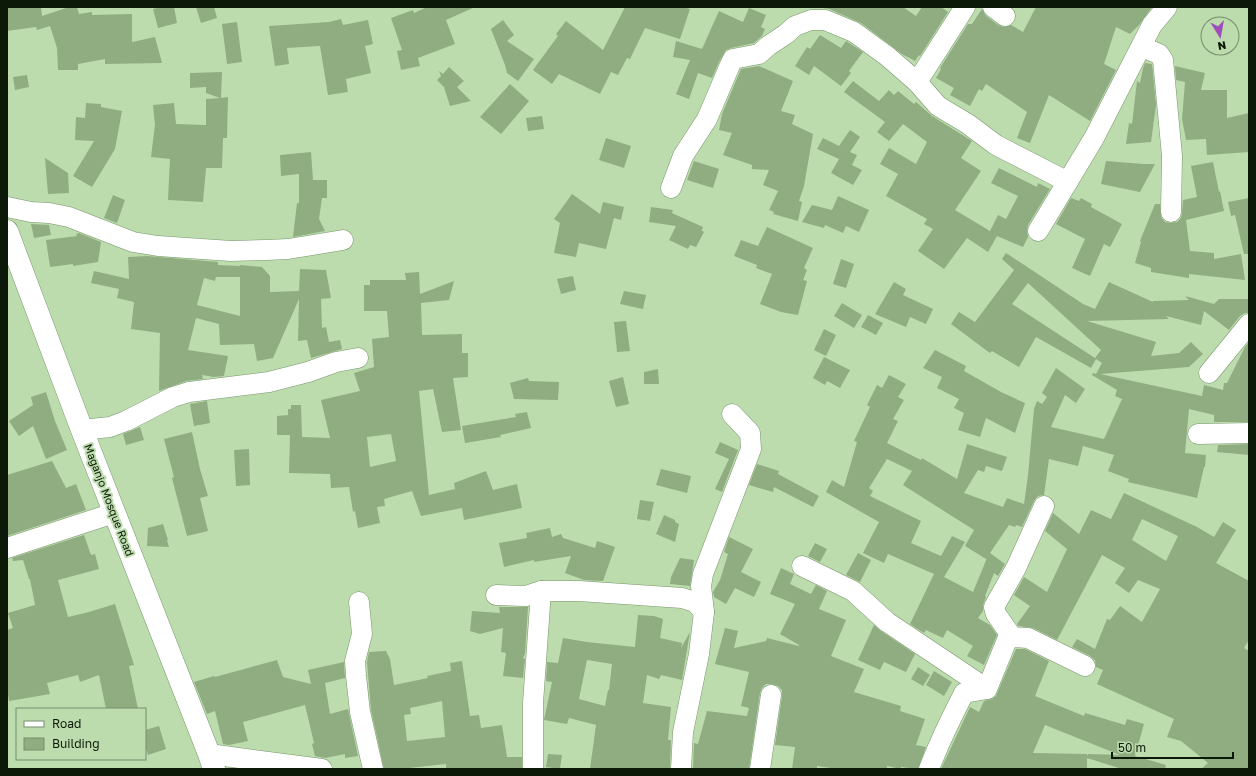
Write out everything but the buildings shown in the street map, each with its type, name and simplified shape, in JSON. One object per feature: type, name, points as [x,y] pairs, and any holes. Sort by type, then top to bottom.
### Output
[{"type":"street","points":[[917,82],[965,7]]},
{"type":"street","points":[[1038,231],[1094,138],[1152,25],[1166,7]]},
{"type":"street","points":[[672,188],[683,156],[707,119],[734,59],[759,54],[795,26],[811,20],[825,20],[854,32],[887,56],[917,82],[938,106],[968,124],[996,145],[1068,182]]},
{"type":"street","points":[[1142,47],[1159,54],[1163,60],[1172,156],[1172,212]]},
{"type":"street","points":[[7,207],[69,217],[133,242],[158,246],[230,251],[266,250],[288,249],[343,240]]},
{"type":"street","name":"Maganjo Mosque Road","points":[[7,231],[82,430],[211,761]]},
{"type":"street","points":[[1209,373],[1249,324]]},
{"type":"street","points":[[82,430],[110,427],[126,421],[173,397],[189,392],[269,382],[308,372],[336,362],[358,358]]},
{"type":"street","points":[[681,769],[683,732],[699,654],[704,612],[701,586],[703,574],[752,449],[750,433],[732,414]]},
{"type":"street","points":[[1198,434],[1249,433]]},
{"type":"street","points":[[1044,506],[1016,568],[994,606],[996,614],[1012,638],[1028,638],[1085,666]]},
{"type":"street","points":[[7,548],[114,513]]},
{"type":"street","points":[[802,566],[853,591],[887,622],[987,689]]},
{"type":"street","points":[[496,595],[526,596],[541,591],[579,591],[682,598],[695,602],[704,612]]},
{"type":"street","points":[[533,769],[533,703],[541,591]]},
{"type":"street","points":[[359,602],[362,634],[355,661],[356,676],[360,712],[373,769]]},
{"type":"street","points":[[987,689],[1009,635]]},
{"type":"street","points":[[930,769],[947,726],[964,694],[987,689]]},
{"type":"street","points":[[760,769],[771,695]]},
{"type":"street","points":[[211,761],[322,769]]}]
